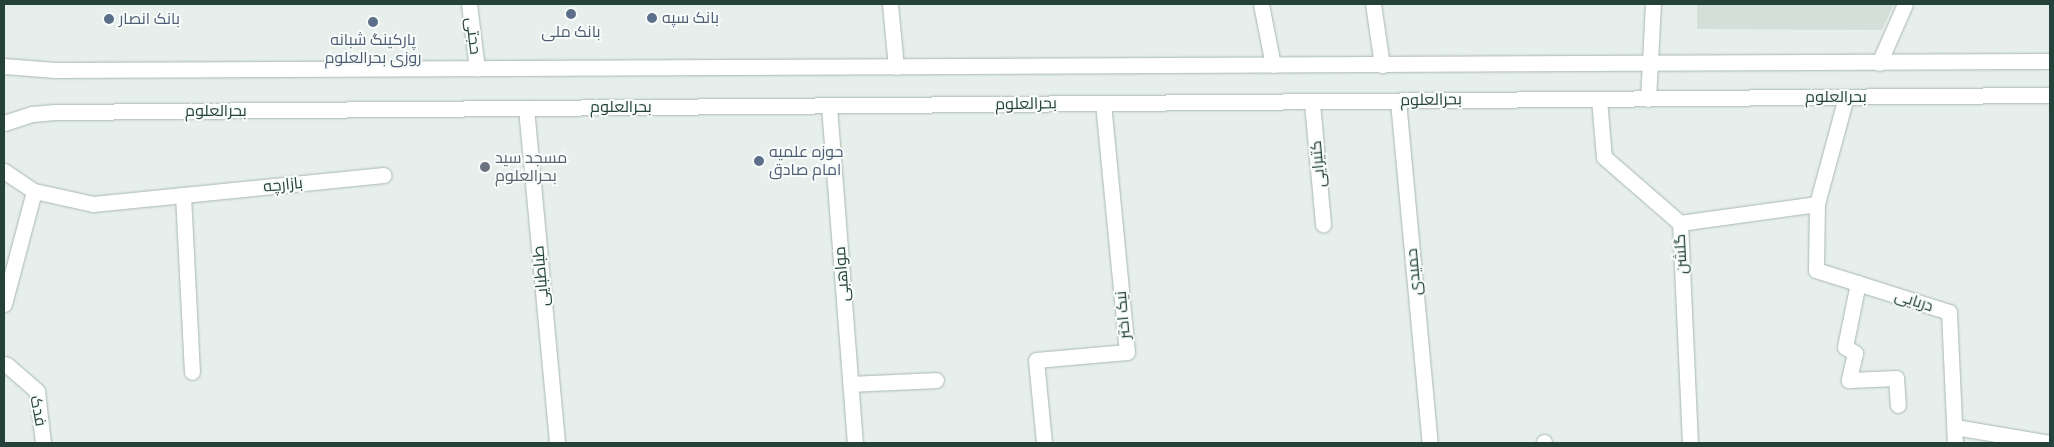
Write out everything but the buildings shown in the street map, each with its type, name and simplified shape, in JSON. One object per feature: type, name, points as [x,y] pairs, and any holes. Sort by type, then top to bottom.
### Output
[{"type":"main road","name":"حجتی","points":[[469,4],[477,69]]},
{"type":"main road","points":[[890,4],[896,67]]},
{"type":"main road","points":[[1261,4],[1273,65]]},
{"type":"main road","points":[[1373,4],[1382,65]]},
{"type":"main road","points":[[1648,99],[1653,4]]},
{"type":"main road","points":[[1879,63],[1905,4]]},
{"type":"main road","points":[[4,66],[54,70],[2050,62]]},
{"type":"main road","name":"بحرالعلوم","points":[[4,123],[32,114],[55,112],[1312,103],[1398,100],[2050,95]]},
{"type":"main road","name":"دریایی","points":[[1846,97],[1817,204],[1816,270],[1949,312],[1956,427],[1955,443]]},
{"type":"main road","name":"گلشن","points":[[1599,99],[1604,157],[1680,223],[1690,443]]},
{"type":"main road","name":"حمیدی","points":[[1398,100],[1430,443]]},
{"type":"main road","name":"نیک اختر","points":[[1044,443],[1036,360],[1127,352],[1103,103]]},
{"type":"main road","name":"کتیرایی","points":[[1312,103],[1323,225]]},
{"type":"main road","name":"مواهبی","points":[[829,106],[856,443]]},
{"type":"main road","name":"طباطبایی","points":[[526,108],[557,443]]},
{"type":"main road","name":"بازارچه","points":[[4,172],[34,191],[93,204],[384,174]]},
{"type":"main road","points":[[4,304],[34,191]]},
{"type":"main road","points":[[183,195],[192,372]]},
{"type":"main road","points":[[1680,223],[1817,204]]},
{"type":"main road","points":[[1858,283],[1845,347],[1856,353],[1849,380],[1896,378],[1898,405]]},
{"type":"main road","name":"فدک","points":[[4,364],[37,391],[44,443]]},
{"type":"main road","points":[[851,384],[936,380]]},
{"type":"main road","points":[[1956,427],[2050,443]]},
{"type":"shaded area","points":[[1697,4],[1894,4],[1882,30],[1697,29]]},
{"type":"place","name":"بانک ملی","points":[[571,14]]},
{"type":"place","name":"بانک سپه","points":[[652,18]]},
{"type":"place","name":"بانک انصار","points":[[109,19]]},
{"type":"place","name":"پارکینگ شبانه روزی بحرالعلوم","points":[[373,22]]},
{"type":"place","name":"حوزه علمیه امام صادق","points":[[759,161]]},
{"type":"place","name":"مسجد سید بحرالعلوم","points":[[485,167]]}]
